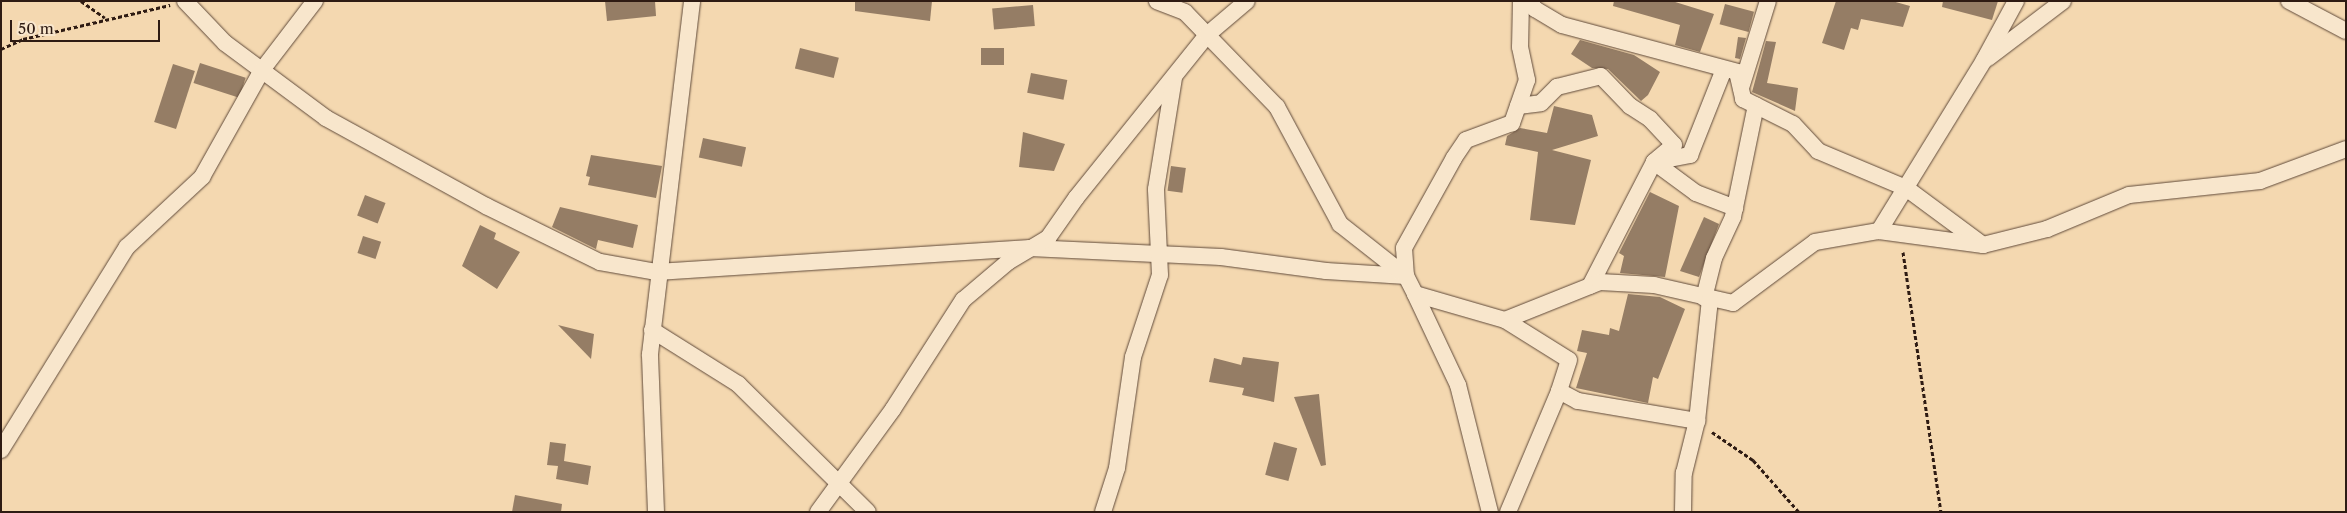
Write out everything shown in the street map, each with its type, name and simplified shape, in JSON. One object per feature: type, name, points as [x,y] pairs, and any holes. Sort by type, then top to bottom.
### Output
[{"type":"street","points":[[1,450],[126,247],[202,177],[262,70],[315,1]]},
{"type":"street","points":[[656,512],[652,330],[657,272],[692,1]]},
{"type":"street","points":[[1157,1],[1185,12],[1277,107],[1340,224],[1406,276]]},
{"type":"street","points":[[818,512],[893,409],[963,300],[1008,262],[1048,238],[1076,198],[1207,35],[1247,1]]},
{"type":"street","points":[[1490,512],[1458,385],[1406,276],[1404,248],[1466,140],[1512,123],[1527,80],[1520,47],[1521,1]]},
{"type":"street","points":[[1529,1],[1535,9],[1562,25],[1737,72],[1742,99],[1793,124],[1818,151],[1906,188],[1983,245]]},
{"type":"street","points":[[1740,90],[1768,1]]},
{"type":"street","points":[[1878,231],[1984,60],[2016,1]]},
{"type":"street","points":[[1984,60],[2063,1]]},
{"type":"street","points":[[2289,1],[2346,30]]},
{"type":"street","points":[[185,2],[225,43],[326,118],[486,206],[600,262],[657,272],[1030,248],[1221,257],[1326,271],[1406,276]]},
{"type":"street","points":[[1654,162],[1690,156],[1724,69]]},
{"type":"street","points":[[1103,512],[1117,468],[1133,357],[1160,275],[1156,190],[1174,75]]},
{"type":"street","points":[[1518,106],[1541,103],[1557,87],[1601,76],[1630,106],[1650,119],[1674,145],[1654,162],[1590,286]]},
{"type":"street","points":[[1683,512],[1684,473],[1697,421],[1707,299],[1714,258],[1735,208],[1756,105]]},
{"type":"street","points":[[1505,320],[1600,282],[1654,285],[1707,299],[1733,303],[1815,242],[1878,231],[1983,245],[2047,229],[2129,196],[2260,181],[2346,149]]},
{"type":"street","points":[[1654,162],[1696,193],[1735,208]]},
{"type":"street","points":[[1415,294],[1505,320],[1569,360],[1559,392],[1508,512]]},
{"type":"street","points":[[652,330],[738,384],[868,512]]},
{"type":"street","points":[[1559,392],[1578,401],[1697,421]]},
{"type":"path","points":[[82,1],[106,18]]},
{"type":"path","points":[[1,49],[23,39],[106,18],[185,2]]},
{"type":"path","points":[[1900,234],[1941,512]]},
{"type":"path","points":[[1697,421],[1753,460],[1800,512]]},
{"type":"building","points":[[605,1],[655,1],[656,16],[607,21]]},
{"type":"building","points":[[855,1],[932,1],[930,21],[855,11]]},
{"type":"building","points":[[1614,1],[1672,1],[1714,14],[1700,52],[1675,45],[1680,25],[1613,6]]},
{"type":"building","points":[[1836,1],[1892,1],[1910,6],[1903,27],[1861,19],[1858,30],[1851,28],[1844,50],[1822,43]]},
{"type":"building","points":[[1943,1],[1998,1],[1992,20],[1942,7]]},
{"type":"building","points":[[1725,4],[1754,12],[1749,32],[1720,24]]},
{"type":"building","points":[[1033,5],[1035,26],[994,29],[992,9]]},
{"type":"building","points":[[1738,37],[1746,38],[1740,59],[1735,58]]},
{"type":"building","points":[[1580,40],[1634,55],[1660,72],[1648,95],[1641,101],[1608,69],[1592,68],[1571,54]]},
{"type":"building","points":[[1766,41],[1776,42],[1767,83],[1798,88],[1795,111],[1752,92]]},
{"type":"building","points":[[800,48],[839,58],[834,78],[795,68]]},
{"type":"building","points":[[981,48],[1004,48],[1004,65],[981,65]]},
{"type":"building","points":[[200,63],[246,78],[239,98],[194,83]]},
{"type":"building","points":[[173,64],[195,71],[176,129],[154,122]]},
{"type":"building","points":[[1031,73],[1067,80],[1064,100],[1027,93]]},
{"type":"building","points":[[1554,106],[1592,115],[1598,136],[1552,150],[1591,160],[1575,225],[1530,220],[1538,152],[1505,145],[1507,136],[1520,128],[1547,133]]},
{"type":"building","points":[[1023,132],[1065,144],[1054,171],[1019,167]]},
{"type":"building","points":[[703,138],[746,147],[742,167],[699,158]]},
{"type":"building","points":[[591,155],[662,166],[656,198],[588,185],[590,177],[586,176]]},
{"type":"building","points":[[1171,166],[1186,168],[1182,193],[1168,191]]},
{"type":"building","points":[[1650,192],[1679,206],[1665,277],[1620,273],[1624,256],[1619,253]]},
{"type":"building","points":[[365,195],[386,203],[378,223],[357,216]]},
{"type":"building","points":[[560,207],[638,225],[633,248],[598,240],[596,249],[552,227]]},
{"type":"building","points":[[1704,217],[1719,224],[1699,277],[1680,271]]},
{"type":"building","points":[[480,225],[496,233],[494,239],[520,252],[497,289],[462,266]]},
{"type":"building","points":[[363,236],[381,242],[376,259],[357,253]]},
{"type":"building","points":[[1628,294],[1660,297],[1685,309],[1658,379],[1653,377],[1648,403],[1576,388],[1587,353],[1577,351],[1582,330],[1609,335],[1610,328],[1619,331]]},
{"type":"building","points":[[558,325],[594,334],[591,359]]},
{"type":"building","points":[[1243,357],[1279,362],[1274,402],[1242,395],[1244,388],[1209,382],[1214,358],[1241,365]]},
{"type":"building","points":[[1319,394],[1326,465],[1321,466],[1294,397]]},
{"type":"building","points":[[550,442],[566,444],[564,461],[591,466],[588,485],[556,479],[558,466],[547,465]]},
{"type":"building","points":[[1274,442],[1297,448],[1288,481],[1265,475]]},
{"type":"building","points":[[515,495],[562,504],[561,512],[512,512]]}]
